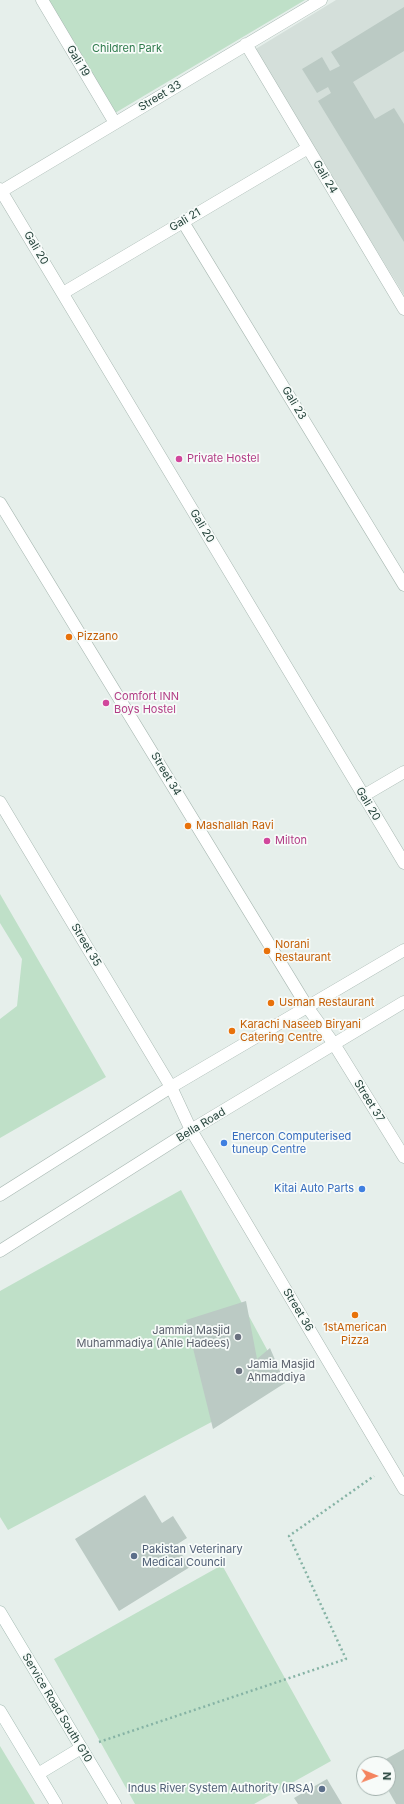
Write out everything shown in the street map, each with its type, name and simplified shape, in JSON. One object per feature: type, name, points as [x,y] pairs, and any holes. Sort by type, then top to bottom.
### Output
[{"type":"street","name":"Gali 19","points":[[42,0],[115,123]]},
{"type":"street","name":"Street 33","points":[[0,191],[321,0]]},
{"type":"street","name":"Gali 24","points":[[246,44],[404,309]]},
{"type":"street","name":"Gali 21","points":[[62,293],[308,148]]},
{"type":"street","name":"Gali 20","points":[[0,191],[404,864]]},
{"type":"street","name":"Gali 23","points":[[183,222],[404,585]]},
{"type":"street","name":"Street 34","points":[[0,503],[308,1008],[334,1044]]},
{"type":"street","points":[[364,796],[404,772]]},
{"type":"street","name":"Street 35","points":[[0,802],[171,1087],[192,1130]]},
{"type":"street","points":[[0,1195],[171,1087],[308,1008],[404,950]]},
{"type":"street","name":"Bella Road","points":[[0,1251],[192,1130],[404,1002]]},
{"type":"street","name":"Street 37","points":[[334,1044],[404,1157]]},
{"type":"street","name":"Street 36","points":[[192,1130],[404,1489]]},
{"type":"street","name":"Service Road South G10","points":[[0,1612],[115,1804]]},
{"type":"street","points":[[0,1711],[56,1804]]},
{"type":"street","points":[[38,1774],[81,1748]]},
{"type":"path","points":[[81,1748],[346,1659],[289,1536],[390,1465]]},
{"type":"shaded area","points":[[336,0],[404,0],[404,295],[254,50]]},
{"type":"green space","name":"Children Park","points":[[41,0],[305,0],[110,116]]},
{"type":"green space","points":[[0,894],[106,1077],[0,1138],[0,1019],[17,1006],[22,959],[0,923]]},
{"type":"green space","points":[[181,1190],[285,1383],[8,1530],[0,1517],[0,1291]]},
{"type":"green space","points":[[222,1565],[331,1761],[254,1804],[135,1804],[54,1659]]},
{"type":"green space","points":[[0,1746],[35,1804],[0,1804]]},
{"type":"building","points":[[404,7],[404,51],[353,82],[375,119],[394,108],[404,124],[404,242],[318,101],[331,93],[328,87],[317,93],[302,69],[322,57],[330,71],[340,66],[331,52]]},
{"type":"building","name":"Jamia Masjid Ahmaddiya","points":[[246,1301],[257,1359],[270,1348],[285,1383],[213,1429],[186,1320]]},
{"type":"building","name":"Pakistan Veterinary Medical Council","points":[[145,1495],[162,1523],[173,1516],[187,1538],[176,1545],[190,1567],[119,1611],[75,1539]]},
{"type":"building","points":[[404,1749],[404,1804],[396,1804],[392,1796],[396,1796],[396,1756],[391,1756]]},
{"type":"building","name":"Indus River System Authority (IRSA)","points":[[327,1779],[342,1804],[298,1804],[294,1798]]},
{"type":"place","name":"Private Hostel","points":[[179,459]]},
{"type":"place","name":"Pizzano","points":[[69,637]]},
{"type":"place","name":"Comfort INN Boys Hostel","points":[[106,703]]},
{"type":"place","name":"Mashallah Ravi","points":[[188,826]]},
{"type":"place","name":"Milton","points":[[267,841]]},
{"type":"place","name":"Norani Restaurant","points":[[267,951]]},
{"type":"place","name":"Usman Restaurant","points":[[271,1003]]},
{"type":"place","name":"Karachi Naseeb Biryani Catering Centre","points":[[232,1031]]},
{"type":"place","name":"Enercon Computerised tuneup Centre","points":[[224,1143]]},
{"type":"place","name":"Kitai Auto Parts","points":[[362,1189]]},
{"type":"place","name":"1stAmerican Pizza","points":[[355,1315]]},
{"type":"place","name":"Jammia Masjid Muhammadiya (Ahle Hadees)","points":[[238,1337]]},
{"type":"place","name":"Jamia Masjid Ahmaddiya","points":[[239,1371]]},
{"type":"place","name":"Pakistan Veterinary Medical Council","points":[[134,1556]]},
{"type":"place","name":"Indus River System Authority (IRSA)","points":[[322,1789]]}]
